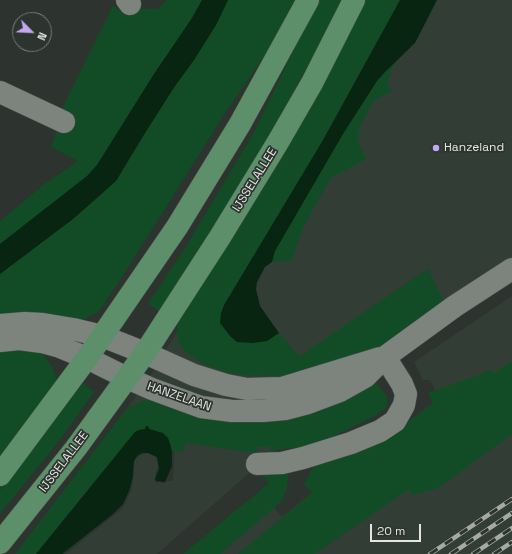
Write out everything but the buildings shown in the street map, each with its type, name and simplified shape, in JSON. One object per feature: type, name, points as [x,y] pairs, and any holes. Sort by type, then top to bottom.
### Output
[{"type":"main road","points":[[0,475],[87,358],[151,266],[205,182],[244,117],[308,0]]},
{"type":"main road","name":"IJSSELALLEE","points":[[0,543],[71,454],[145,353],[220,237],[278,142],[312,83],[354,0]]},
{"type":"street","points":[[0,92],[64,122]]},
{"type":"street","name":"HANZELAAN","points":[[127,378],[152,390],[201,407],[232,411],[263,411],[285,409],[308,403],[340,391],[365,377],[385,357],[455,306],[512,269]]},
{"type":"street","points":[[0,325],[25,323],[43,324],[73,329],[102,336],[145,353]]},
{"type":"street","points":[[0,341],[19,339],[42,342],[60,347],[87,358],[127,378]]},
{"type":"street","name":"HANZELAAN","points":[[145,353],[194,375],[226,385],[247,389],[282,388],[385,357]]},
{"type":"street","points":[[257,464],[282,463],[303,458],[351,443],[380,431],[395,421],[404,406],[406,394],[402,384],[385,357]]},
{"type":"shaded area","points":[[202,0],[228,0],[216,25],[194,60],[175,86],[116,181],[73,219],[0,274],[0,244],[87,176],[97,165],[154,74],[192,18]]},
{"type":"shaded area","points":[[364,0],[512,0],[512,273],[372,365],[157,554],[66,554],[123,508],[132,489],[133,464],[136,458],[140,455],[148,453],[157,458],[158,466],[155,482],[166,483],[166,481],[173,481],[175,446],[164,431],[151,426],[131,432],[16,554],[143,387],[274,175]]},
{"type":"shaded area","points":[[400,0],[437,0],[415,43],[377,81],[343,134],[275,251],[272,262],[265,267],[257,282],[256,289],[260,306],[279,333],[267,341],[253,343],[237,342],[230,336],[220,323],[224,305],[323,140]]},
{"type":"shaded area","points":[[512,296],[512,554],[191,554],[269,501],[282,517],[433,403],[428,393],[435,390],[430,380],[423,380],[414,362]]},
{"type":"shaded area","points":[[146,426],[148,426],[149,429],[163,433],[168,438],[172,452],[172,466],[165,482],[156,481],[155,479],[159,469],[157,457],[148,453],[142,453],[137,456],[134,461],[133,477],[123,504],[113,514],[62,554],[36,554],[135,432],[145,429]]},
{"type":"green space","points":[[167,0],[202,0],[192,18],[154,74],[97,165],[88,176],[0,244],[0,221],[43,185],[78,161],[51,147],[57,129],[63,130],[71,112],[62,109],[113,5],[125,15],[133,8],[157,9]]},
{"type":"green space","points":[[228,0],[295,0],[266,54],[227,110],[117,285],[99,311],[85,319],[70,322],[0,321],[0,274],[73,219],[116,181],[175,86],[194,60],[216,25]]},
{"type":"green space","points":[[318,0],[344,0],[260,154],[160,312],[148,304],[188,243],[254,132]]},
{"type":"green space","points":[[366,0],[400,0],[323,140],[224,305],[221,313],[267,341],[279,333],[299,356],[428,269],[445,304],[386,344],[359,357],[301,373],[276,376],[246,375],[226,372],[205,365],[184,351],[178,342],[177,323],[324,79]]},
{"type":"green space","points":[[396,61],[387,84],[392,91],[374,100],[360,126],[358,142],[366,159],[332,177],[304,226],[291,261],[272,262],[275,251],[343,134],[377,81]]},
{"type":"green space","points":[[15,349],[37,351],[43,354],[53,368],[56,378],[54,388],[0,457],[0,350]]},
{"type":"green space","points":[[512,361],[512,434],[438,488],[413,495],[408,490],[314,554],[238,554],[312,493],[304,484],[314,465],[394,432],[433,403],[428,393],[482,374],[490,369],[494,373]]},
{"type":"green space","points":[[376,382],[387,396],[385,409],[377,415],[332,437],[301,447],[270,451],[270,447],[257,447],[257,453],[185,443],[184,451],[172,452],[170,444],[156,431],[149,429],[139,430],[135,432],[36,554],[15,554],[127,408],[143,401],[155,400],[202,415]]},
{"type":"green space","points":[[83,383],[94,392],[59,441],[0,514],[0,490]]},
{"type":"green space","points":[[289,471],[287,489],[281,502],[220,554],[183,554],[269,483],[261,474]]},
{"type":"railway","points":[[430,554],[512,499]]},
{"type":"railway","points":[[451,554],[512,513]]},
{"type":"railway","points":[[473,554],[512,528]]},
{"type":"railway","points":[[494,554],[512,542]]},
{"type":"place","name":"Hanzeland","points":[[436,148]]}]
